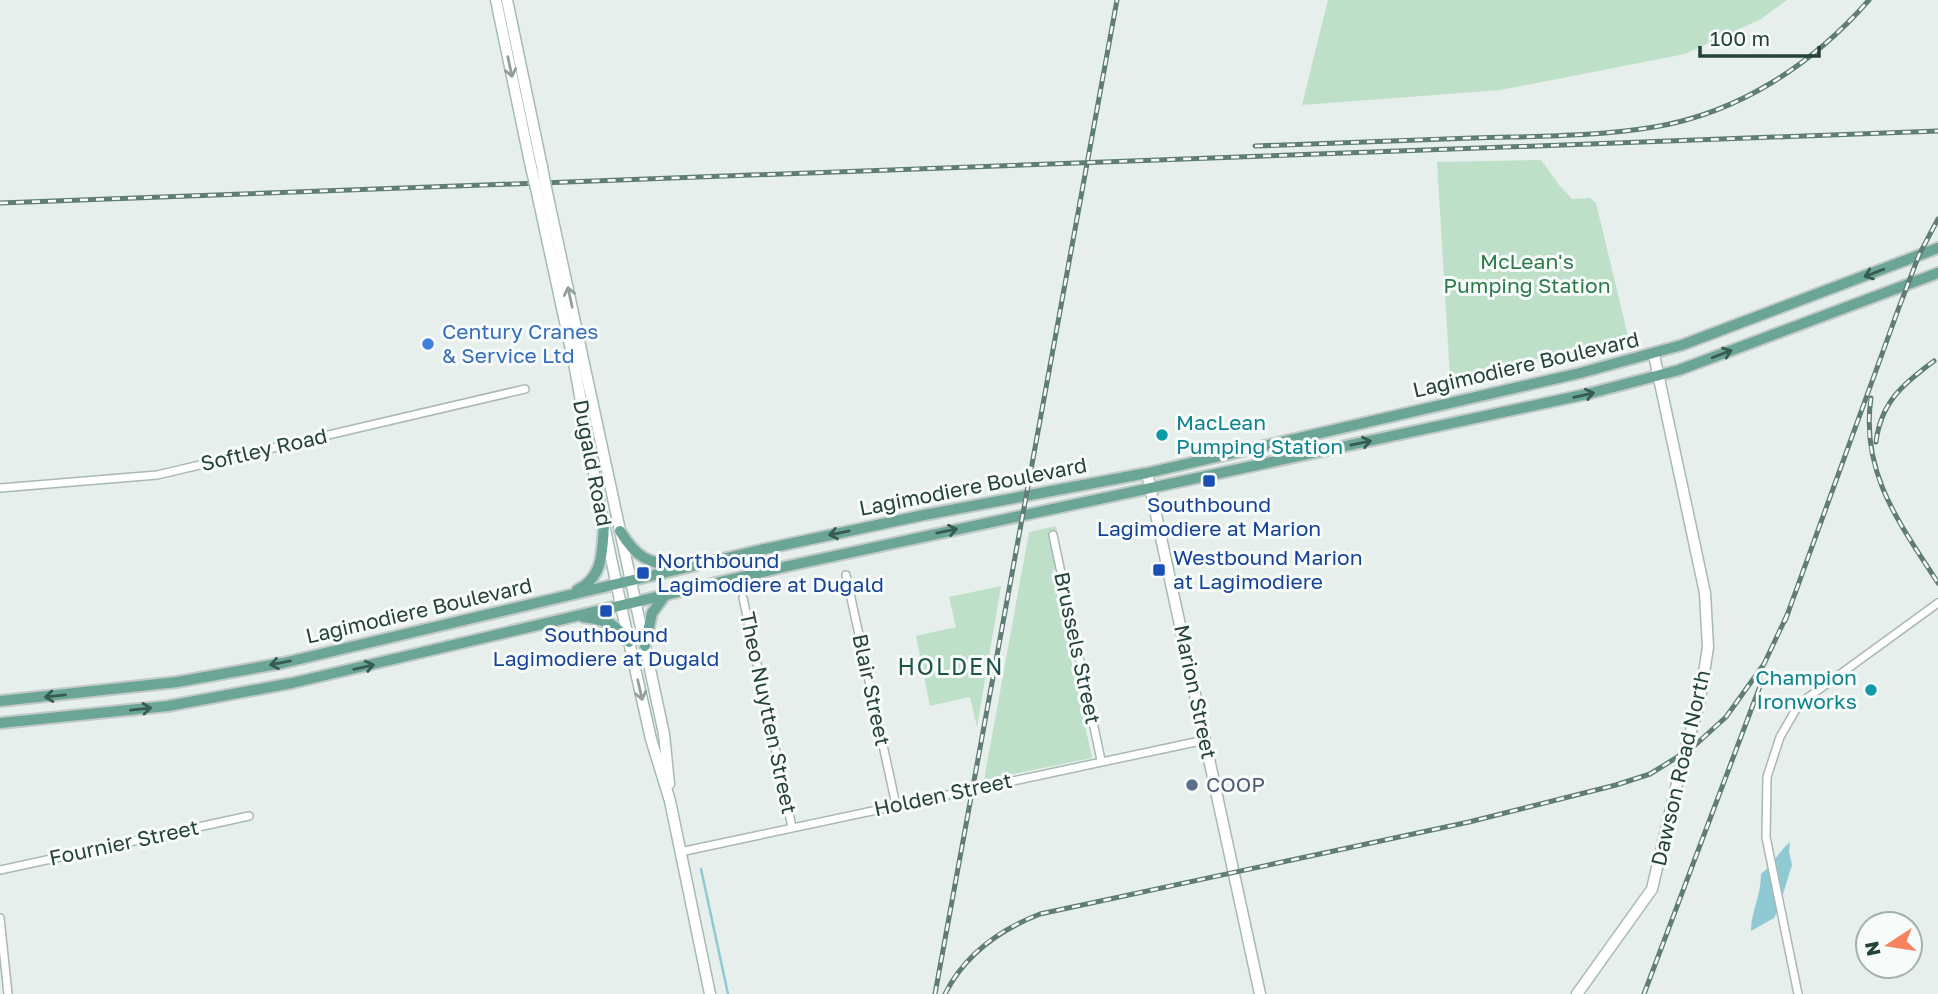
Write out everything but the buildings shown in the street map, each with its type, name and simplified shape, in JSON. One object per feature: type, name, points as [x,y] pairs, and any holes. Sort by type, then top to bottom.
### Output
[{"type":"main road","name":"Dugald Road","points":[[496,0],[636,601],[664,734],[670,800],[710,994]]},
{"type":"main road","name":"Dugald Road","points":[[507,0],[536,167]]},
{"type":"main road","name":"Dugald Road","points":[[541,188],[616,584],[651,739],[670,800]]},
{"type":"main road","name":"Lagimodiere Boulevard","points":[[0,701],[133,688],[259,667],[681,568],[924,515],[1147,472],[1654,355],[1938,248]]},
{"type":"main road","name":"Lagimodiere Boulevard","points":[[0,723],[169,706],[334,674],[666,594],[1587,394],[1658,376],[1938,273]]},
{"type":"main road","name":"Dawson Road North","points":[[1577,994],[1653,889],[1684,754],[1699,705],[1709,646],[1705,593],[1654,355]]},
{"type":"main road","name":"Marion Street","points":[[1147,472],[1260,994]]},
{"type":"main road","points":[[561,597],[582,587],[596,574],[602,556],[604,525]]},
{"type":"main road","points":[[620,531],[639,556],[681,568]]},
{"type":"main road","points":[[645,646],[652,613],[666,594]]},
{"type":"main road","points":[[576,615],[606,620],[620,630],[629,642]]},
{"type":"street","name":"Softley Road","points":[[0,488],[157,475],[525,389]]},
{"type":"street","name":"Brussels Street","points":[[1053,536],[1101,760]]},
{"type":"street","name":"Blair Street","points":[[846,575],[896,805]]},
{"type":"street","name":"Theo Nuytten Street","points":[[743,598],[792,827]]},
{"type":"street","points":[[1798,994],[1766,837],[1767,777],[1780,737],[1799,704],[1938,603]]},
{"type":"street","name":"Holden Street","points":[[680,852],[1101,760],[1205,740]]},
{"type":"street","name":"Fournier Street","points":[[0,870],[249,816]]},
{"type":"street","points":[[0,918],[8,994]]},
{"type":"green space","points":[[1328,0],[1787,0],[1761,19],[1685,54],[1501,90],[1302,105]]},
{"type":"green space","name":"McLean's Pumping Station","points":[[1541,160],[1572,199],[1590,198],[1596,203],[1629,340],[1450,377],[1437,162]]},
{"type":"green space","points":[[1056,526],[1064,567],[1052,570],[1092,758],[984,780],[1029,532]]},
{"type":"green space","points":[[1001,586],[977,727],[970,697],[930,706],[916,636],[956,627],[949,597]]},
{"type":"water","points":[[1790,842],[1792,865],[1778,910],[1774,918],[1751,931],[1761,874]]},
{"type":"waterway","points":[[701,869],[728,994]]},
{"type":"railway","points":[[935,994],[1117,0]]},
{"type":"railway","points":[[1255,146],[1586,134],[1654,127],[1685,120],[1745,98],[1799,65],[1824,45],[1869,0]]},
{"type":"railway","points":[[0,203],[1938,131]]},
{"type":"railway","points":[[1785,621],[1898,310],[1919,255],[1938,219]]},
{"type":"railway","points":[[1876,442],[1883,416],[1895,395],[1934,361]]},
{"type":"railway","points":[[1871,398],[1869,425],[1871,450],[1877,473],[1897,518],[1938,583]]},
{"type":"railway","points":[[945,994],[973,955],[997,936],[1040,914],[1469,822],[1650,774],[1692,748],[1726,717],[1764,664],[1788,613]]},
{"type":"railway","points":[[1644,994],[1765,673]]},
{"type":"place","name":"Century Cranes & Service Ltd","points":[[428,344]]},
{"type":"place","name":"MacLean Pumping Station","points":[[1162,435]]},
{"type":"place","name":"Southbound Lagimodiere at Marion","points":[[1209,481]]},
{"type":"place","name":"Westbound Marion at Lagimodiere","points":[[1159,570]]},
{"type":"place","name":"Northbound Lagimodiere at Dugald","points":[[643,573]]},
{"type":"place","name":"Southbound Lagimodiere at Dugald","points":[[606,611]]},
{"type":"place","name":"Champion Ironworks","points":[[1871,690]]},
{"type":"place","name":"COOP","points":[[1192,785]]},
{"type":"district","name":"HOLDEN","points":[[951,667]]}]
